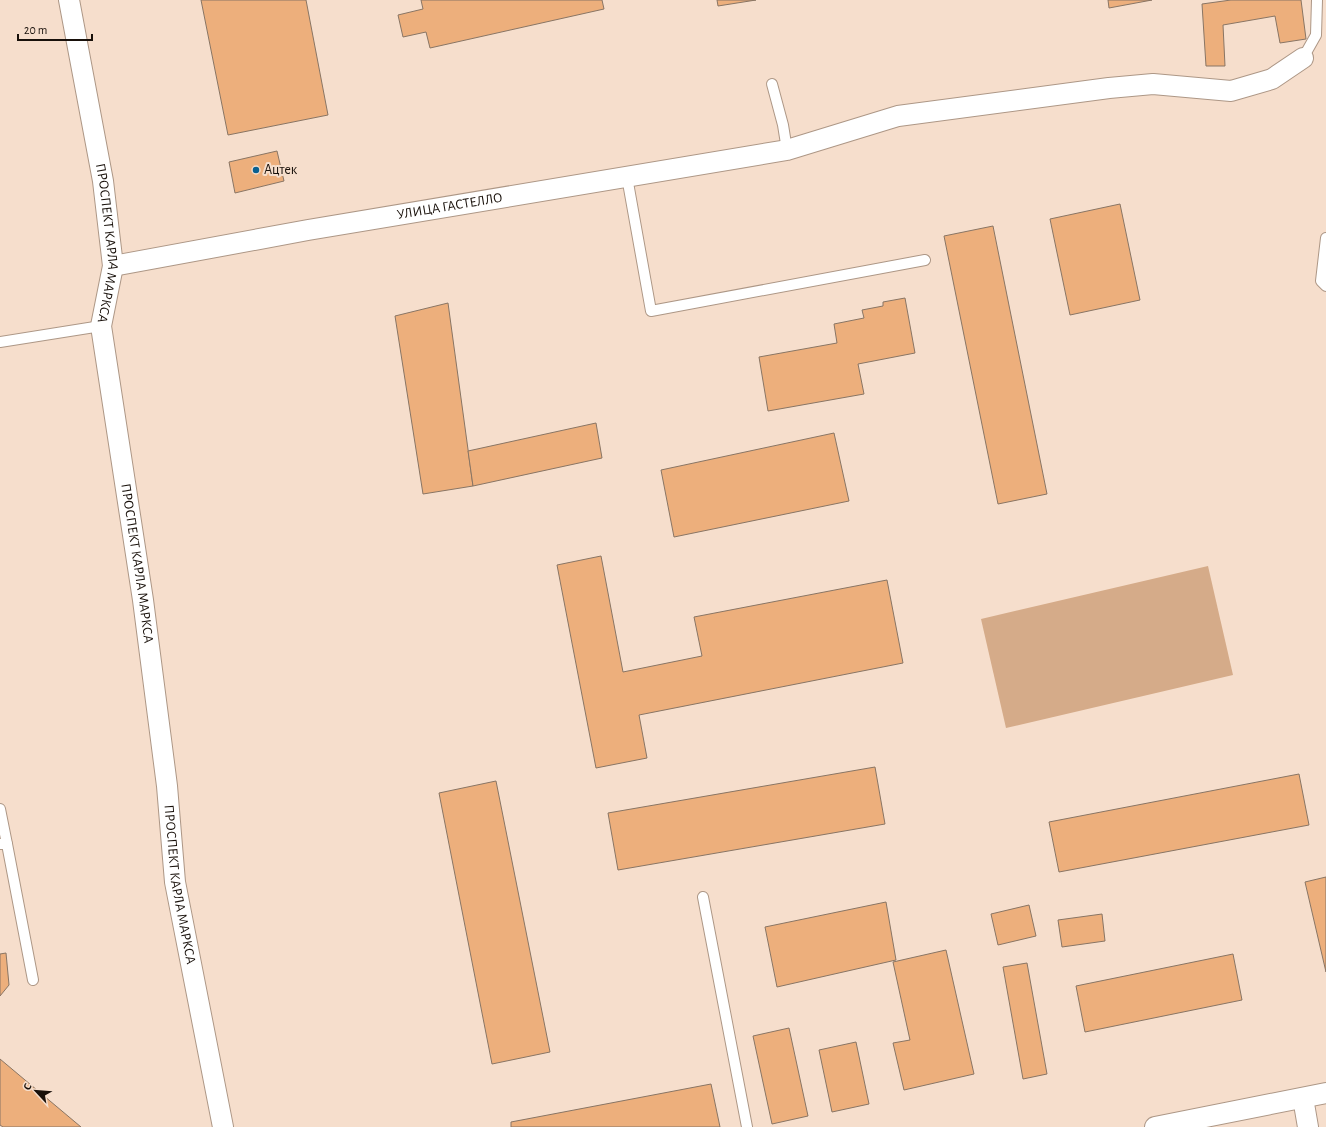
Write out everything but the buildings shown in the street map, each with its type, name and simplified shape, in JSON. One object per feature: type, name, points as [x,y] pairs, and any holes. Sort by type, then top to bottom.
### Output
[{"type":"street","name":"ПРОСПЕКТ КАРЛА МАРКСА","points":[[69,0],[103,181],[114,266],[100,326],[143,600],[166,786],[175,882],[223,1127]]},
{"type":"street","name":"УЛИЦА ГАСТЕЛЛО","points":[[114,266],[308,230],[787,150],[898,116],[1052,95],[1153,84],[1231,91],[1272,79],[1303,58]]},
{"type":"street","points":[[1155,1127],[1326,1093]]},
{"type":"street","points":[[1303,1098],[1308,1127]]},
{"type":"lane","points":[[1303,58],[1316,35],[1317,0]]},
{"type":"lane","points":[[772,84],[787,150]]},
{"type":"lane","points":[[627,177],[651,311],[925,260]]},
{"type":"lane","points":[[1326,238],[1321,281],[1326,286]]},
{"type":"lane","points":[[0,342],[100,326]]},
{"type":"lane","points":[[0,809],[3,844],[32,980]]},
{"type":"lane","points":[[703,897],[747,1127]]},
{"type":"shaded area","points":[[1208,566],[1233,675],[1006,728],[981,619]]},
{"type":"place","name":"Ацтек","points":[[256,170]]}]
